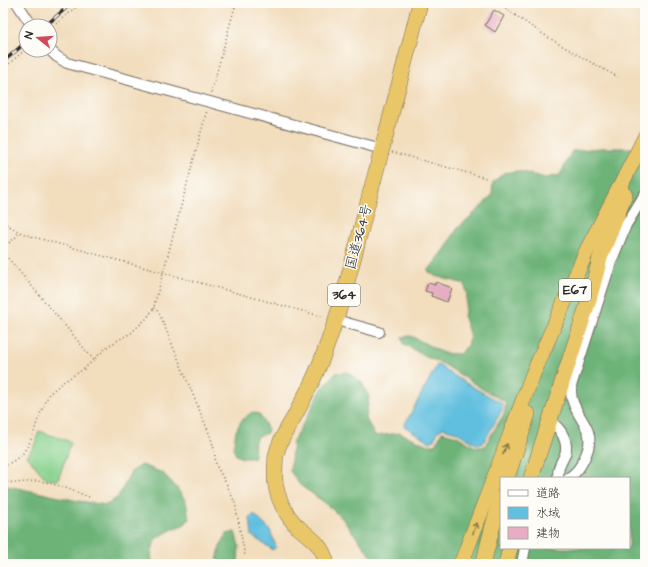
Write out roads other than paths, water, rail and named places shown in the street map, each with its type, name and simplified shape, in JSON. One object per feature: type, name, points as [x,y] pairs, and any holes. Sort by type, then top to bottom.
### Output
[{"type":"highway","name":"国道364号","points":[[327,564],[318,545],[289,517],[282,504],[275,480],[276,456],[284,433],[312,383],[336,320],[345,291],[420,3]]},
{"type":"highway","name":"E67","points":[[507,477],[531,392],[551,351],[584,267],[620,187],[645,137]]},
{"type":"highway","points":[[531,477],[588,303],[600,258],[620,208],[645,137]]},
{"type":"highway","points":[[461,564],[491,486],[531,392]]},
{"type":"highway","points":[[483,564],[500,501]]},
{"type":"highway","points":[[506,564],[510,549]]},
{"type":"street","points":[[17,3],[27,18]]},
{"type":"street","points":[[58,57],[67,63],[382,149]]},
{"type":"street","points":[[570,477],[574,475],[581,465],[587,452],[590,438],[587,428],[571,398],[571,386],[611,262],[626,225],[645,194]]},
{"type":"street","points":[[336,320],[379,332]]},
{"type":"street","points":[[555,425],[565,439],[566,450],[559,467],[558,477]]},
{"type":"street","points":[[522,564],[525,549]]},
{"type":"water","points":[[437,365],[502,403],[502,410],[482,444],[476,444],[457,432],[443,428],[438,431],[434,440],[430,442],[404,426]]},
{"type":"water","points":[[254,514],[270,530],[276,547],[273,550],[252,536],[250,518]]},
{"type":"railway","points":[[54,18],[72,3]]},
{"type":"railway","points":[[3,62],[18,49]]}]
